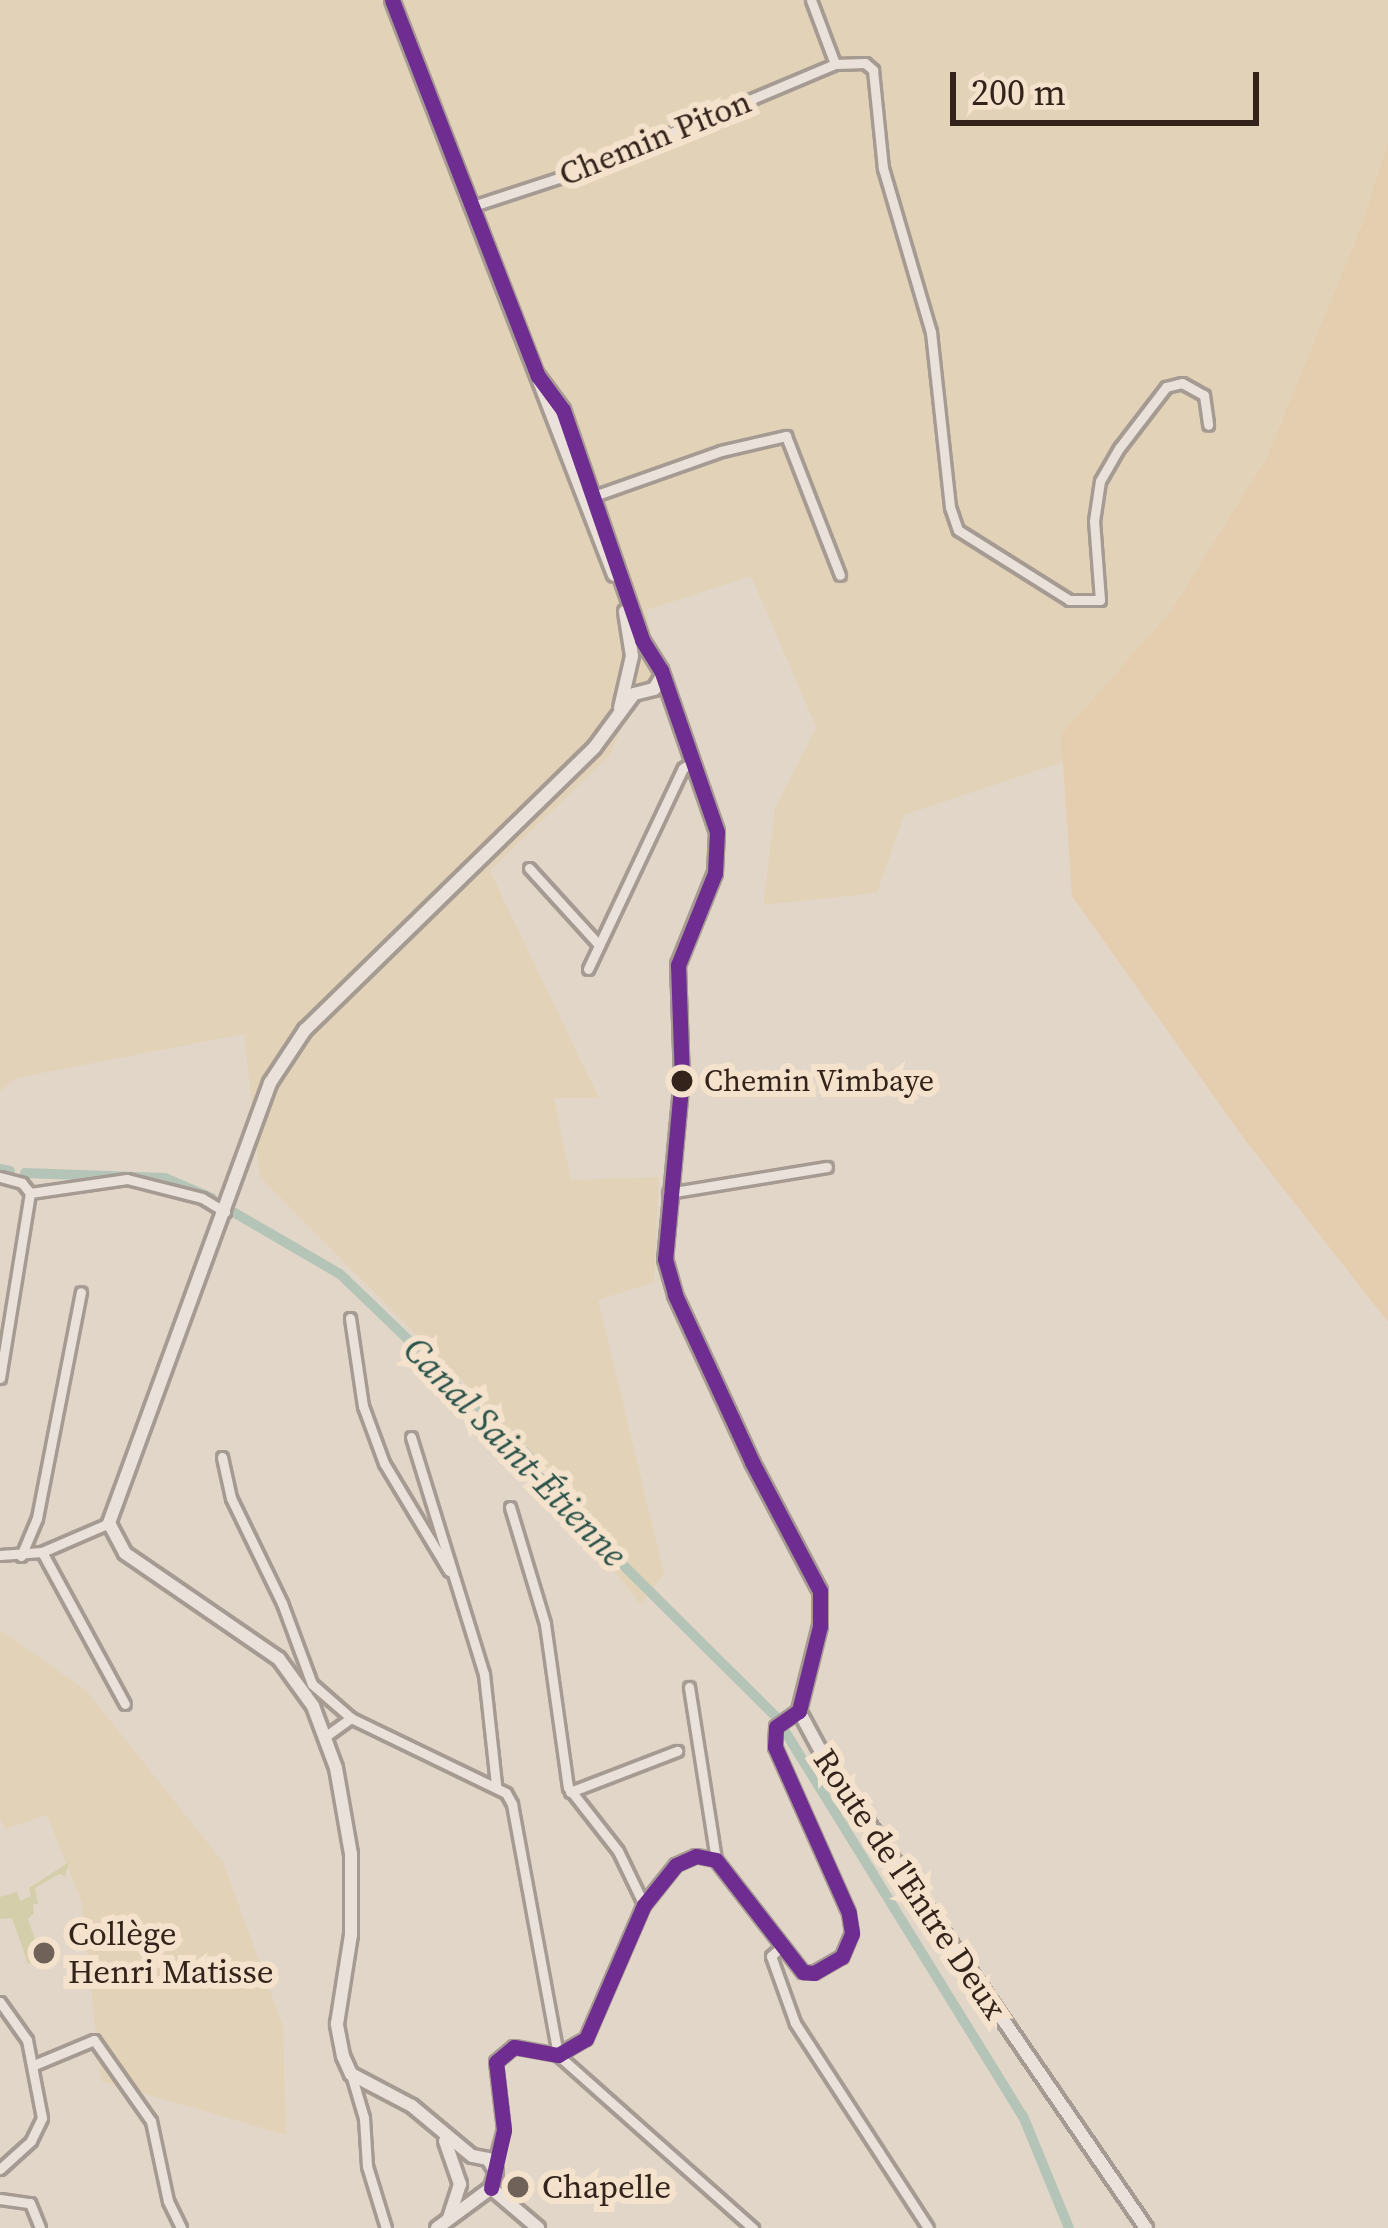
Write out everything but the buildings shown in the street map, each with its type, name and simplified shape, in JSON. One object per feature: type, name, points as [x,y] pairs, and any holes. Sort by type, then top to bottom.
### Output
[{"type":"main road","points":[[392,0],[617,585],[629,624],[638,689]]},
{"type":"main road","points":[[538,376],[563,410],[649,657],[631,660]]},
{"type":"main road","name":"Route de l'Entre Deux","points":[[649,657],[658,665],[714,817],[719,858],[678,965],[682,1077],[663,1233],[675,1295],[762,1483],[820,1591],[820,1626],[799,1712],[827,1763],[1146,2228]]},
{"type":"main road","points":[[538,2228],[491,2188],[483,2160],[444,2138],[412,2106],[351,2074],[338,2024],[351,1935],[351,1854],[346,1808],[313,1706],[279,1659],[125,1553],[110,1523],[254,1118],[305,1030],[594,748],[638,689],[661,677]]},
{"type":"main road","points":[[638,689],[670,704]]},
{"type":"main road","points":[[444,2138],[460,2184],[449,2218]]},
{"type":"main road","points":[[458,2169],[483,2160]]},
{"type":"main road","points":[[460,2184],[476,2194]]},
{"type":"main road","points":[[437,2228],[476,2194],[491,2188]]},
{"type":"street","points":[[811,0],[835,64],[866,62],[873,70],[883,168],[931,332],[950,507],[958,530],[1070,600],[1100,599],[1094,520],[1100,482],[1120,447],[1166,387],[1182,383],[1204,395],[1208,425]]},
{"type":"street","name":"Chemin Piton","points":[[473,206],[583,170],[835,64]]},
{"type":"street","points":[[594,496],[721,451],[786,436],[840,575]]},
{"type":"street","points":[[588,969],[682,768],[693,762]]},
{"type":"street","points":[[529,868],[599,945]]},
{"type":"street","points":[[668,1193],[827,1167]]},
{"type":"street","points":[[0,1177],[22,1183],[30,1193],[0,1378]]},
{"type":"street","points":[[30,1193],[127,1179],[202,1198],[224,1212]]},
{"type":"street","points":[[21,1556],[37,1518],[81,1292]]},
{"type":"street","points":[[350,1318],[363,1406],[384,1463],[457,1582]]},
{"type":"street","points":[[411,1437],[491,1711],[496,1785]]},
{"type":"street","points":[[222,1456],[232,1498],[282,1603],[312,1684],[351,1718],[496,1785],[512,1804],[558,2055]]},
{"type":"street","points":[[510,1507],[545,1624],[571,1792],[618,1852],[644,1905]]},
{"type":"street","points":[[0,1555],[42,1552],[110,1523]]},
{"type":"street","points":[[42,1552],[125,1704]]},
{"type":"street","points":[[689,1687],[716,1860],[780,1948],[803,1972],[814,1973],[842,1957],[852,1934],[841,1892],[775,1747],[776,1727],[799,1712]]},
{"type":"street","points":[[326,1736],[351,1718]]},
{"type":"street","points":[[571,1792],[677,1750]]},
{"type":"street","points":[[558,2055],[594,2029],[644,1905],[676,1864],[696,1856],[716,1860]]},
{"type":"street","points":[[780,1948],[771,1956],[796,2023],[927,2228]]},
{"type":"street","points":[[0,2002],[27,2041],[41,2124],[0,2168]]},
{"type":"street","points":[[34,2066],[94,2040],[151,2121],[168,2201],[181,2228]]},
{"type":"street","points":[[483,2160],[502,2139],[495,2073],[502,2053],[514,2047],[558,2055],[753,2228]]},
{"type":"street","points":[[351,2074],[364,2118],[367,2166],[386,2228]]},
{"type":"street","points":[[0,2199],[30,2204],[40,2228]]},
{"type":"shaded area","points":[[0,0],[1388,0],[1388,141],[1363,222],[1267,457],[1170,612],[1061,735],[1063,762],[904,815],[877,893],[763,905],[775,808],[816,727],[751,576],[647,610],[659,696],[632,703],[610,755],[490,871],[599,1098],[554,1098],[571,1180],[659,1177],[654,1282],[598,1300],[664,1573],[641,1605],[464,1383],[260,1177],[244,1034],[16,1078],[0,1091]]},
{"type":"shaded area","points":[[0,1630],[86,1690],[223,1862],[283,2026],[286,2135],[101,2081],[82,1903],[47,1815],[6,1829],[0,1820]]},
{"type":"shaded area","points":[[69,1862],[65,1876],[59,1874],[35,1888],[38,1904],[33,1904],[34,1913],[28,1919],[42,1960],[28,1964],[12,1918],[0,1919],[0,1897],[17,1892],[20,1901],[31,1896],[29,1888]]},
{"type":"sand","points":[[1388,141],[1388,1322],[1242,1136],[1072,896],[1061,735],[1170,612],[1267,457],[1363,222]]},
{"type":"waterway","name":"Canal Saint-Étienne","points":[[0,1169],[10,1171]]},
{"type":"waterway","name":"Canal Saint-Étienne","points":[[25,1173],[165,1178],[212,1198]]},
{"type":"waterway","name":"Canal Saint-Étienne","points":[[235,1213],[340,1274],[526,1453],[607,1549],[776,1717]]},
{"type":"waterway","name":"Canal Saint-Étienne","points":[[786,1733],[1023,2116],[1069,2228]]},
{"type":"transit line","points":[[392,0],[538,376],[563,410],[642,640],[661,670],[717,832],[715,873],[678,965],[682,1077],[665,1259],[675,1295],[752,1462],[820,1591],[820,1626],[799,1711]]},
{"type":"transit line","points":[[491,2188],[504,2130],[496,2062],[514,2047],[558,2055],[586,2039],[644,1905],[676,1865],[696,1856],[716,1860],[803,1972],[814,1973],[842,1957],[852,1933],[849,1913],[775,1747],[776,1727],[799,1711]]},
{"type":"place","name":"Chemin Vimbaye","points":[[682,1081]]},
{"type":"place","name":"Collège Henri Matisse","points":[[44,1953]]},
{"type":"place","name":"Chapelle","points":[[518,2187]]}]
